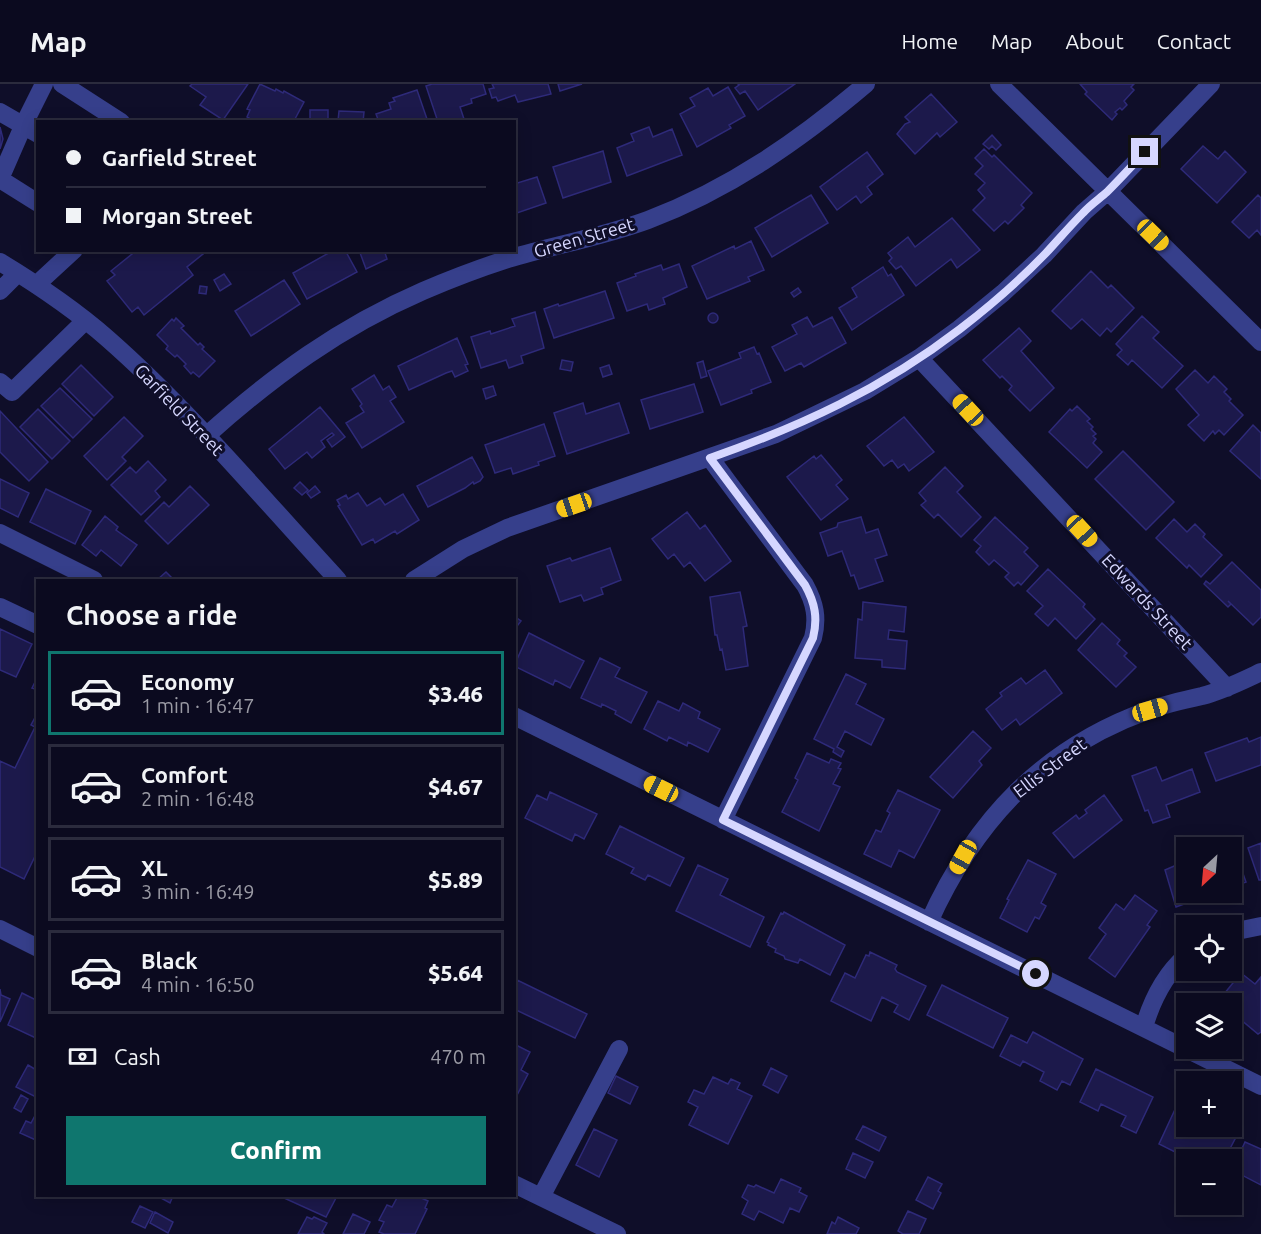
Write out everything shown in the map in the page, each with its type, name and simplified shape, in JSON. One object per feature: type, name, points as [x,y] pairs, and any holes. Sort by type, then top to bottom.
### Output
[{"type":"street","points":[[36,203],[0,179],[31,129],[44,84]]},
{"type":"street","points":[[62,84],[118,120]]},
{"type":"street","name":"Green Street","points":[[206,436],[255,392],[286,369],[319,346],[376,313],[472,271],[648,220],[692,201],[774,155],[823,121],[866,84]]},
{"type":"street","points":[[999,84],[1261,342]]},
{"type":"street","points":[[416,579],[463,549],[507,528],[710,458],[815,417],[865,391],[919,358],[960,329],[1044,255],[1211,84]]},
{"type":"street","points":[[0,112],[31,129]]},
{"type":"street","points":[[36,285],[72,252]]},
{"type":"street","name":"Garfield Street","points":[[0,262],[85,321],[149,377],[337,579]]},
{"type":"street","points":[[0,291],[18,273]]},
{"type":"street","points":[[0,382],[12,392],[85,321]]},
{"type":"street","name":"Edwards Street","points":[[919,358],[1227,687]]},
{"type":"street","points":[[710,458],[805,585],[813,598],[816,613],[813,638],[723,820]]},
{"type":"street","points":[[0,533],[92,579]]},
{"type":"street","points":[[0,608],[36,624]]},
{"type":"street","name":"Ellis Street","points":[[929,921],[963,857],[981,831],[1011,797],[1039,772],[1081,742],[1115,724],[1150,710],[1227,687],[1261,672]]},
{"type":"street","points":[[516,717],[1261,1086]]},
{"type":"street","points":[[1242,930],[1261,926]]},
{"type":"street","points":[[0,929],[36,947]]},
{"type":"street","points":[[1144,1027],[1150,1006],[1160,987],[1176,966]]},
{"type":"street","points":[[541,1197],[619,1049]]},
{"type":"street","points":[[516,1185],[617,1234]]},
{"type":"building","points":[[192,84],[248,84],[223,120],[200,105],[206,97],[190,86]]},
{"type":"building","points":[[260,84],[275,91],[276,89],[283,93],[284,91],[304,102],[296,120],[252,120],[247,117],[250,110],[247,109]]},
{"type":"building","points":[[483,84],[486,94],[471,99],[472,103],[460,107],[464,120],[437,120],[426,86]]},
{"type":"building","points":[[492,84],[548,84],[551,94],[518,102],[515,95],[498,101],[496,97],[492,98],[489,89],[494,88]]},
{"type":"building","points":[[558,84],[582,84],[560,91]]},
{"type":"building","points":[[738,84],[795,84],[758,110],[745,91],[740,94],[735,88]]},
{"type":"building","points":[[1080,84],[1134,84],[1131,87],[1134,90],[1124,101],[1127,105],[1115,112],[1117,114],[1112,120],[1085,94],[1087,92]]},
{"type":"building","points":[[728,87],[745,116],[729,125],[731,128],[697,147],[680,114],[695,106],[690,98],[708,88],[713,96]]},
{"type":"building","points":[[417,90],[427,120],[378,120],[376,114],[391,109],[389,103],[395,101],[393,98]]},
{"type":"building","points":[[931,94],[957,122],[940,137],[937,133],[915,154],[897,134],[905,124],[910,122],[905,117]]},
{"type":"building","points":[[310,110],[328,110],[328,120],[310,120]]},
{"type":"building","points":[[339,111],[364,112],[363,120],[338,120]]},
{"type":"building","points":[[0,127],[3,139],[0,149]]},
{"type":"building","points":[[649,127],[653,137],[672,129],[682,155],[627,176],[617,148],[634,141],[631,134]]},
{"type":"building","points":[[992,135],[1001,145],[996,150],[992,146],[989,149],[983,144]]},
{"type":"building","points":[[1203,146],[1218,159],[1225,151],[1246,172],[1217,203],[1181,169]]},
{"type":"building","points":[[984,149],[992,157],[994,155],[1032,193],[1021,205],[1024,208],[1008,224],[1005,221],[994,231],[973,210],[985,198],[978,190],[985,183],[975,174],[983,166],[975,158]]},
{"type":"building","points":[[603,151],[611,182],[563,198],[553,167]]},
{"type":"building","points":[[867,152],[883,174],[867,187],[872,194],[861,203],[856,196],[837,210],[820,187]]},
{"type":"building","points":[[537,177],[546,203],[516,213],[516,183]]},
{"type":"building","points":[[811,195],[828,223],[772,257],[755,228]]},
{"type":"building","points":[[1258,195],[1261,198],[1261,235],[1257,230],[1249,238],[1232,222]]},
{"type":"building","points":[[952,218],[980,250],[957,268],[951,259],[916,286],[901,266],[896,269],[889,261],[892,258],[888,253],[908,237],[915,247]]},
{"type":"building","points":[[751,241],[764,270],[748,277],[750,281],[707,299],[692,266],[734,246],[735,249]]},
{"type":"building","points":[[135,252],[206,252],[187,267],[193,275],[144,315],[138,307],[132,312],[107,281],[115,275],[111,271]]},
{"type":"building","points":[[330,252],[346,252],[357,272],[307,299],[293,273]]},
{"type":"building","points":[[360,252],[385,252],[387,259],[366,269]]},
{"type":"building","points":[[679,264],[687,287],[663,298],[665,304],[649,310],[647,304],[627,311],[617,283],[661,265],[663,270]]},
{"type":"building","points":[[883,267],[888,276],[891,274],[904,295],[852,330],[839,308],[857,297],[852,288]]},
{"type":"building","points":[[1091,271],[1108,288],[1111,285],[1134,308],[1111,332],[1107,328],[1100,336],[1082,319],[1071,329],[1052,311]]},
{"type":"building","points":[[224,274],[231,284],[220,291],[214,280]]},
{"type":"building","points":[[284,280],[300,304],[251,336],[235,311]]},
{"type":"building","points":[[200,286],[207,287],[206,294],[199,293]]},
{"type":"building","points":[[798,288],[801,292],[794,297],[791,293]]},
{"type":"building","points":[[605,291],[614,318],[554,338],[544,309]]},
{"type":"building","points":[[535,312],[544,348],[521,356],[523,363],[509,368],[506,360],[481,368],[471,337],[490,331],[491,334],[515,326],[512,319]]},
{"type":"building","points":[[713,313],[717,314],[717,322],[713,323],[709,322],[708,318],[709,314]]},
{"type":"building","points":[[1142,316],[1159,332],[1153,338],[1183,366],[1162,388],[1132,360],[1128,365],[1117,355],[1122,350],[1116,344]]},
{"type":"building","points":[[807,317],[813,327],[832,317],[846,343],[804,367],[801,363],[785,371],[772,347],[797,334],[792,325]]},
{"type":"building","points":[[176,318],[184,326],[181,328],[198,345],[200,343],[204,347],[202,349],[215,361],[199,377],[193,372],[191,374],[184,366],[186,364],[177,355],[175,357],[166,349],[168,346],[157,335],[172,319],[174,321]]},
{"type":"building","points":[[1019,328],[1031,341],[1021,351],[1054,388],[1030,411],[1009,390],[1012,386],[1002,376],[1000,378],[983,360]]},
{"type":"building","points":[[457,338],[468,364],[465,365],[468,371],[455,377],[452,371],[409,390],[398,366]]},
{"type":"building","points":[[754,347],[757,354],[759,353],[771,382],[751,390],[752,393],[721,405],[708,371],[741,358],[739,353]]},
{"type":"building","points":[[562,360],[573,362],[571,371],[560,369]]},
{"type":"building","points":[[703,361],[707,376],[701,378],[697,363]]},
{"type":"building","points":[[81,365],[113,397],[94,416],[62,384]]},
{"type":"building","points":[[609,365],[612,374],[603,377],[600,368]]},
{"type":"building","points":[[1195,370],[1208,383],[1214,376],[1227,389],[1224,392],[1231,399],[1229,401],[1243,415],[1224,435],[1219,430],[1215,434],[1213,431],[1204,441],[1188,425],[1199,415],[1176,389]]},
{"type":"building","points":[[374,375],[383,390],[389,386],[396,397],[390,401],[404,422],[362,448],[346,423],[364,412],[360,406],[362,404],[352,389]]},
{"type":"building","points":[[694,384],[703,412],[650,429],[641,400]]},
{"type":"building","points":[[493,386],[496,395],[486,399],[483,389]]},
{"type":"building","points":[[60,388],[92,419],[73,438],[41,406]]},
{"type":"building","points":[[583,403],[586,414],[619,403],[629,433],[567,454],[554,413]]},
{"type":"building","points":[[1077,406],[1090,419],[1087,421],[1096,434],[1093,436],[1096,439],[1093,443],[1102,452],[1087,468],[1049,432],[1070,409],[1072,411]]},
{"type":"building","points":[[320,407],[345,437],[332,447],[327,440],[334,435],[332,433],[321,441],[325,447],[312,458],[307,452],[285,469],[269,449]]},
{"type":"building","points":[[38,409],[70,441],[52,459],[20,427]]},
{"type":"building","points":[[0,411],[48,462],[29,481],[0,452]]},
{"type":"building","points":[[124,417],[143,436],[122,457],[126,461],[107,480],[84,456]]},
{"type":"building","points":[[904,417],[934,452],[909,471],[904,464],[898,468],[892,460],[884,466],[867,446]]},
{"type":"building","points":[[544,424],[555,456],[538,462],[539,465],[513,474],[511,468],[495,473],[485,445]]},
{"type":"building","points":[[1253,425],[1261,433],[1261,479],[1230,451]]},
{"type":"building","points":[[1123,451],[1174,502],[1146,530],[1095,479]]},
{"type":"building","points":[[821,455],[842,480],[836,485],[848,499],[821,520],[787,477],[814,456],[816,459]]},
{"type":"building","points":[[472,457],[483,477],[480,481],[474,484],[473,482],[428,507],[417,486]]},
{"type":"building","points":[[148,461],[166,480],[155,491],[160,497],[141,515],[111,485],[130,467],[136,473]]},
{"type":"building","points":[[945,467],[963,486],[957,492],[981,517],[961,537],[938,514],[934,518],[921,505],[926,501],[919,493]]},
{"type":"building","points":[[0,479],[29,493],[18,517],[0,508]]},
{"type":"building","points":[[300,482],[308,490],[302,495],[294,488]]},
{"type":"building","points":[[190,486],[209,505],[168,544],[145,521],[164,502],[169,507]]},
{"type":"building","points":[[315,486],[320,492],[311,498],[307,493]]},
{"type":"building","points":[[46,489],[91,511],[75,544],[30,522]]},
{"type":"building","points":[[358,493],[367,506],[380,498],[385,505],[403,494],[419,520],[397,534],[395,531],[375,543],[373,539],[362,545],[338,506],[340,505],[337,500],[346,495],[348,499]]},
{"type":"building","points":[[687,512],[700,529],[705,525],[731,561],[705,581],[690,562],[684,567],[674,554],[668,559],[652,539]]},
{"type":"building","points":[[105,516],[118,527],[116,530],[137,545],[121,566],[101,550],[96,556],[82,545]]},
{"type":"building","points":[[861,517],[866,533],[878,529],[887,555],[875,559],[883,581],[859,589],[854,575],[851,576],[842,551],[828,556],[820,533],[837,527],[838,523]]},
{"type":"building","points":[[995,517],[1028,548],[1024,552],[1038,566],[1021,585],[1018,582],[1014,586],[1005,577],[1009,573],[994,560],[989,565],[976,552],[981,546],[974,540]]},
{"type":"building","points":[[1174,519],[1187,532],[1195,524],[1205,534],[1203,537],[1222,555],[1201,577],[1189,565],[1187,568],[1156,538]]},
{"type":"building","points":[[610,548],[621,580],[601,588],[603,594],[584,601],[581,595],[560,602],[547,566],[570,558],[572,561]]},
{"type":"building","points":[[1232,562],[1261,590],[1261,617],[1253,625],[1228,601],[1231,604],[1228,607],[1204,584],[1206,581],[1210,584]]},
{"type":"building","points":[[1048,569],[1085,604],[1083,607],[1095,619],[1076,639],[1055,618],[1048,626],[1035,614],[1043,606],[1027,591]]},
{"type":"building","points":[[166,572],[173,579],[158,579]]},
{"type":"building","points":[[740,592],[747,626],[743,627],[748,666],[726,670],[722,649],[720,650],[717,635],[715,635],[710,597]]},
{"type":"building","points":[[863,602],[906,607],[904,632],[889,630],[888,639],[907,641],[905,669],[882,667],[882,660],[855,658],[858,619],[862,620]]},
{"type":"building","points":[[516,617],[521,621],[516,627]]},
{"type":"building","points":[[1102,623],[1120,640],[1117,644],[1127,653],[1124,656],[1136,667],[1116,687],[1078,650]]},
{"type":"building","points":[[0,629],[32,644],[16,677],[0,670]]},
{"type":"building","points":[[529,633],[584,661],[570,688],[555,680],[553,685],[516,667],[516,662]]},
{"type":"building","points":[[600,658],[620,668],[615,677],[647,692],[631,723],[615,714],[616,711],[602,704],[601,707],[581,698]]},
{"type":"building","points":[[1045,670],[1062,693],[1020,725],[1016,719],[1002,730],[986,709],[1002,696],[1000,693],[1021,678],[1026,684]]},
{"type":"building","points":[[846,674],[866,684],[856,704],[884,719],[871,745],[845,731],[837,747],[844,751],[841,757],[833,752],[834,749],[814,739]]},
{"type":"building","points":[[658,701],[679,711],[683,703],[700,712],[698,718],[720,729],[708,752],[688,742],[687,746],[669,737],[667,741],[644,729]]},
{"type":"building","points":[[36,716],[36,854],[24,879],[0,867],[0,761],[15,768],[35,727],[31,725]]},
{"type":"building","points":[[973,731],[991,748],[979,761],[982,765],[953,798],[930,777]]},
{"type":"building","points":[[1261,737],[1261,765],[1216,781],[1205,753],[1247,738],[1249,742]]},
{"type":"building","points":[[807,753],[829,763],[831,759],[841,763],[838,768],[841,769],[833,784],[840,787],[819,831],[782,812],[798,780],[795,778]]},
{"type":"building","points":[[1156,767],[1162,781],[1192,769],[1200,792],[1166,805],[1170,817],[1153,823],[1148,810],[1145,811],[1132,776]]},
{"type":"building","points":[[898,790],[940,810],[914,858],[899,850],[891,867],[864,854],[876,830],[881,832],[890,813],[887,811]]},
{"type":"building","points":[[550,792],[597,814],[584,839],[575,834],[572,841],[525,818],[537,795],[547,800]]},
{"type":"building","points":[[1104,795],[1122,820],[1074,858],[1053,833],[1076,815],[1079,819],[1087,813],[1085,810]]},
{"type":"building","points":[[620,826],[684,858],[670,886],[648,875],[645,880],[631,873],[634,868],[606,854]]},
{"type":"building","points":[[1261,843],[1261,880],[1259,880],[1248,848]]},
{"type":"building","points":[[1028,860],[1056,874],[1041,903],[1046,906],[1039,919],[1035,917],[1027,932],[1000,918],[1009,900],[1007,899]]},
{"type":"building","points":[[698,865],[728,879],[720,895],[764,917],[750,947],[676,911]]},
{"type":"building","points":[[1176,865],[1176,903],[1187,903],[1176,907],[1165,870]]},
{"type":"building","points":[[1242,871],[1246,882],[1242,883]]},
{"type":"building","points":[[1135,895],[1157,911],[1147,925],[1150,927],[1115,977],[1089,958],[1106,934],[1099,928],[1116,904],[1124,910]]},
{"type":"building","points":[[784,912],[845,945],[830,975],[800,959],[798,963],[785,959],[784,956],[775,952],[776,949],[768,945],[767,942],[781,913]]},
{"type":"building","points":[[870,952],[897,965],[895,969],[897,972],[926,986],[909,1020],[894,1012],[898,1005],[882,997],[871,1021],[831,1001],[845,973],[855,978],[866,955],[869,956]]},
{"type":"building","points":[[1242,974],[1255,984],[1261,977],[1261,1032],[1258,1034],[1242,1021],[1242,993],[1225,993],[1235,981],[1242,981]]},
{"type":"building","points":[[517,980],[587,1014],[575,1038],[516,1010]]},
{"type":"building","points":[[942,985],[1008,1018],[993,1048],[927,1015]]},
{"type":"building","points":[[0,989],[1,995],[10,999],[0,1022]]},
{"type":"building","points":[[22,993],[36,1000],[36,1038],[8,1025]]},
{"type":"building","points":[[1033,1032],[1083,1059],[1070,1085],[1062,1081],[1057,1090],[1040,1081],[1044,1072],[1023,1061],[1020,1066],[1000,1056],[1011,1035],[1027,1043]]},
{"type":"building","points":[[516,1045],[530,1052],[521,1070],[528,1074],[516,1097]]},
{"type":"building","points":[[28,1065],[36,1070],[34,1096],[16,1087]]},
{"type":"building","points":[[771,1068],[787,1076],[778,1093],[763,1085]]},
{"type":"building","points":[[1096,1069],[1153,1097],[1136,1133],[1121,1126],[1126,1116],[1101,1104],[1098,1111],[1080,1102]]},
{"type":"building","points":[[616,1076],[638,1087],[630,1104],[608,1093]]},
{"type":"building","points":[[713,1077],[728,1084],[731,1079],[740,1083],[737,1089],[752,1096],[728,1144],[689,1125],[698,1107],[688,1102],[694,1090],[704,1094]]},
{"type":"building","points":[[21,1095],[28,1099],[21,1112],[14,1108]]},
{"type":"building","points":[[1176,1107],[1176,1137],[1234,1137],[1235,1139],[1230,1149],[1176,1149],[1176,1152],[1159,1144]]},
{"type":"building","points":[[36,1114],[36,1140],[20,1133],[26,1121],[31,1123]]},
{"type":"building","points":[[863,1126],[886,1137],[879,1151],[856,1139]]},
{"type":"building","points":[[594,1129],[617,1140],[599,1177],[576,1165]]},
{"type":"building","points":[[1245,1142],[1261,1149],[1261,1185],[1242,1175],[1242,1149]]},
{"type":"building","points":[[853,1153],[873,1162],[865,1178],[846,1169]]},
{"type":"building","points":[[928,1177],[942,1184],[938,1191],[941,1193],[933,1209],[916,1200]]},
{"type":"building","points":[[781,1179],[801,1188],[799,1192],[807,1196],[799,1212],[790,1208],[783,1223],[759,1211],[754,1220],[742,1214],[748,1201],[742,1197],[748,1185],[754,1187],[756,1185],[774,1193]]},
{"type":"building","points":[[162,1197],[173,1197],[170,1203]]},
{"type":"building","points":[[285,1197],[336,1197],[326,1217]]},
{"type":"building","points":[[397,1197],[419,1197],[428,1201],[425,1208],[427,1209],[415,1234],[379,1232],[384,1222],[379,1220],[387,1205],[392,1207]]},
{"type":"building","points":[[140,1206],[153,1212],[145,1228],[132,1222]]},
{"type":"building","points":[[908,1211],[926,1219],[919,1234],[903,1234],[898,1231]]},
{"type":"building","points":[[155,1212],[173,1222],[168,1233],[150,1223]]},
{"type":"building","points":[[353,1214],[370,1222],[364,1234],[343,1234]]},
{"type":"building","points":[[307,1217],[312,1219],[314,1217],[327,1223],[322,1232],[324,1234],[298,1234]]},
{"type":"building","points":[[838,1217],[859,1228],[856,1234],[827,1234],[832,1222],[835,1224]]},
{"type":"route","points":[[1036,974],[723,820],[813,638],[816,613],[813,598],[805,585],[710,458],[815,417],[865,391],[919,358],[960,329],[1003,293],[1044,255],[1145,152]]}]
